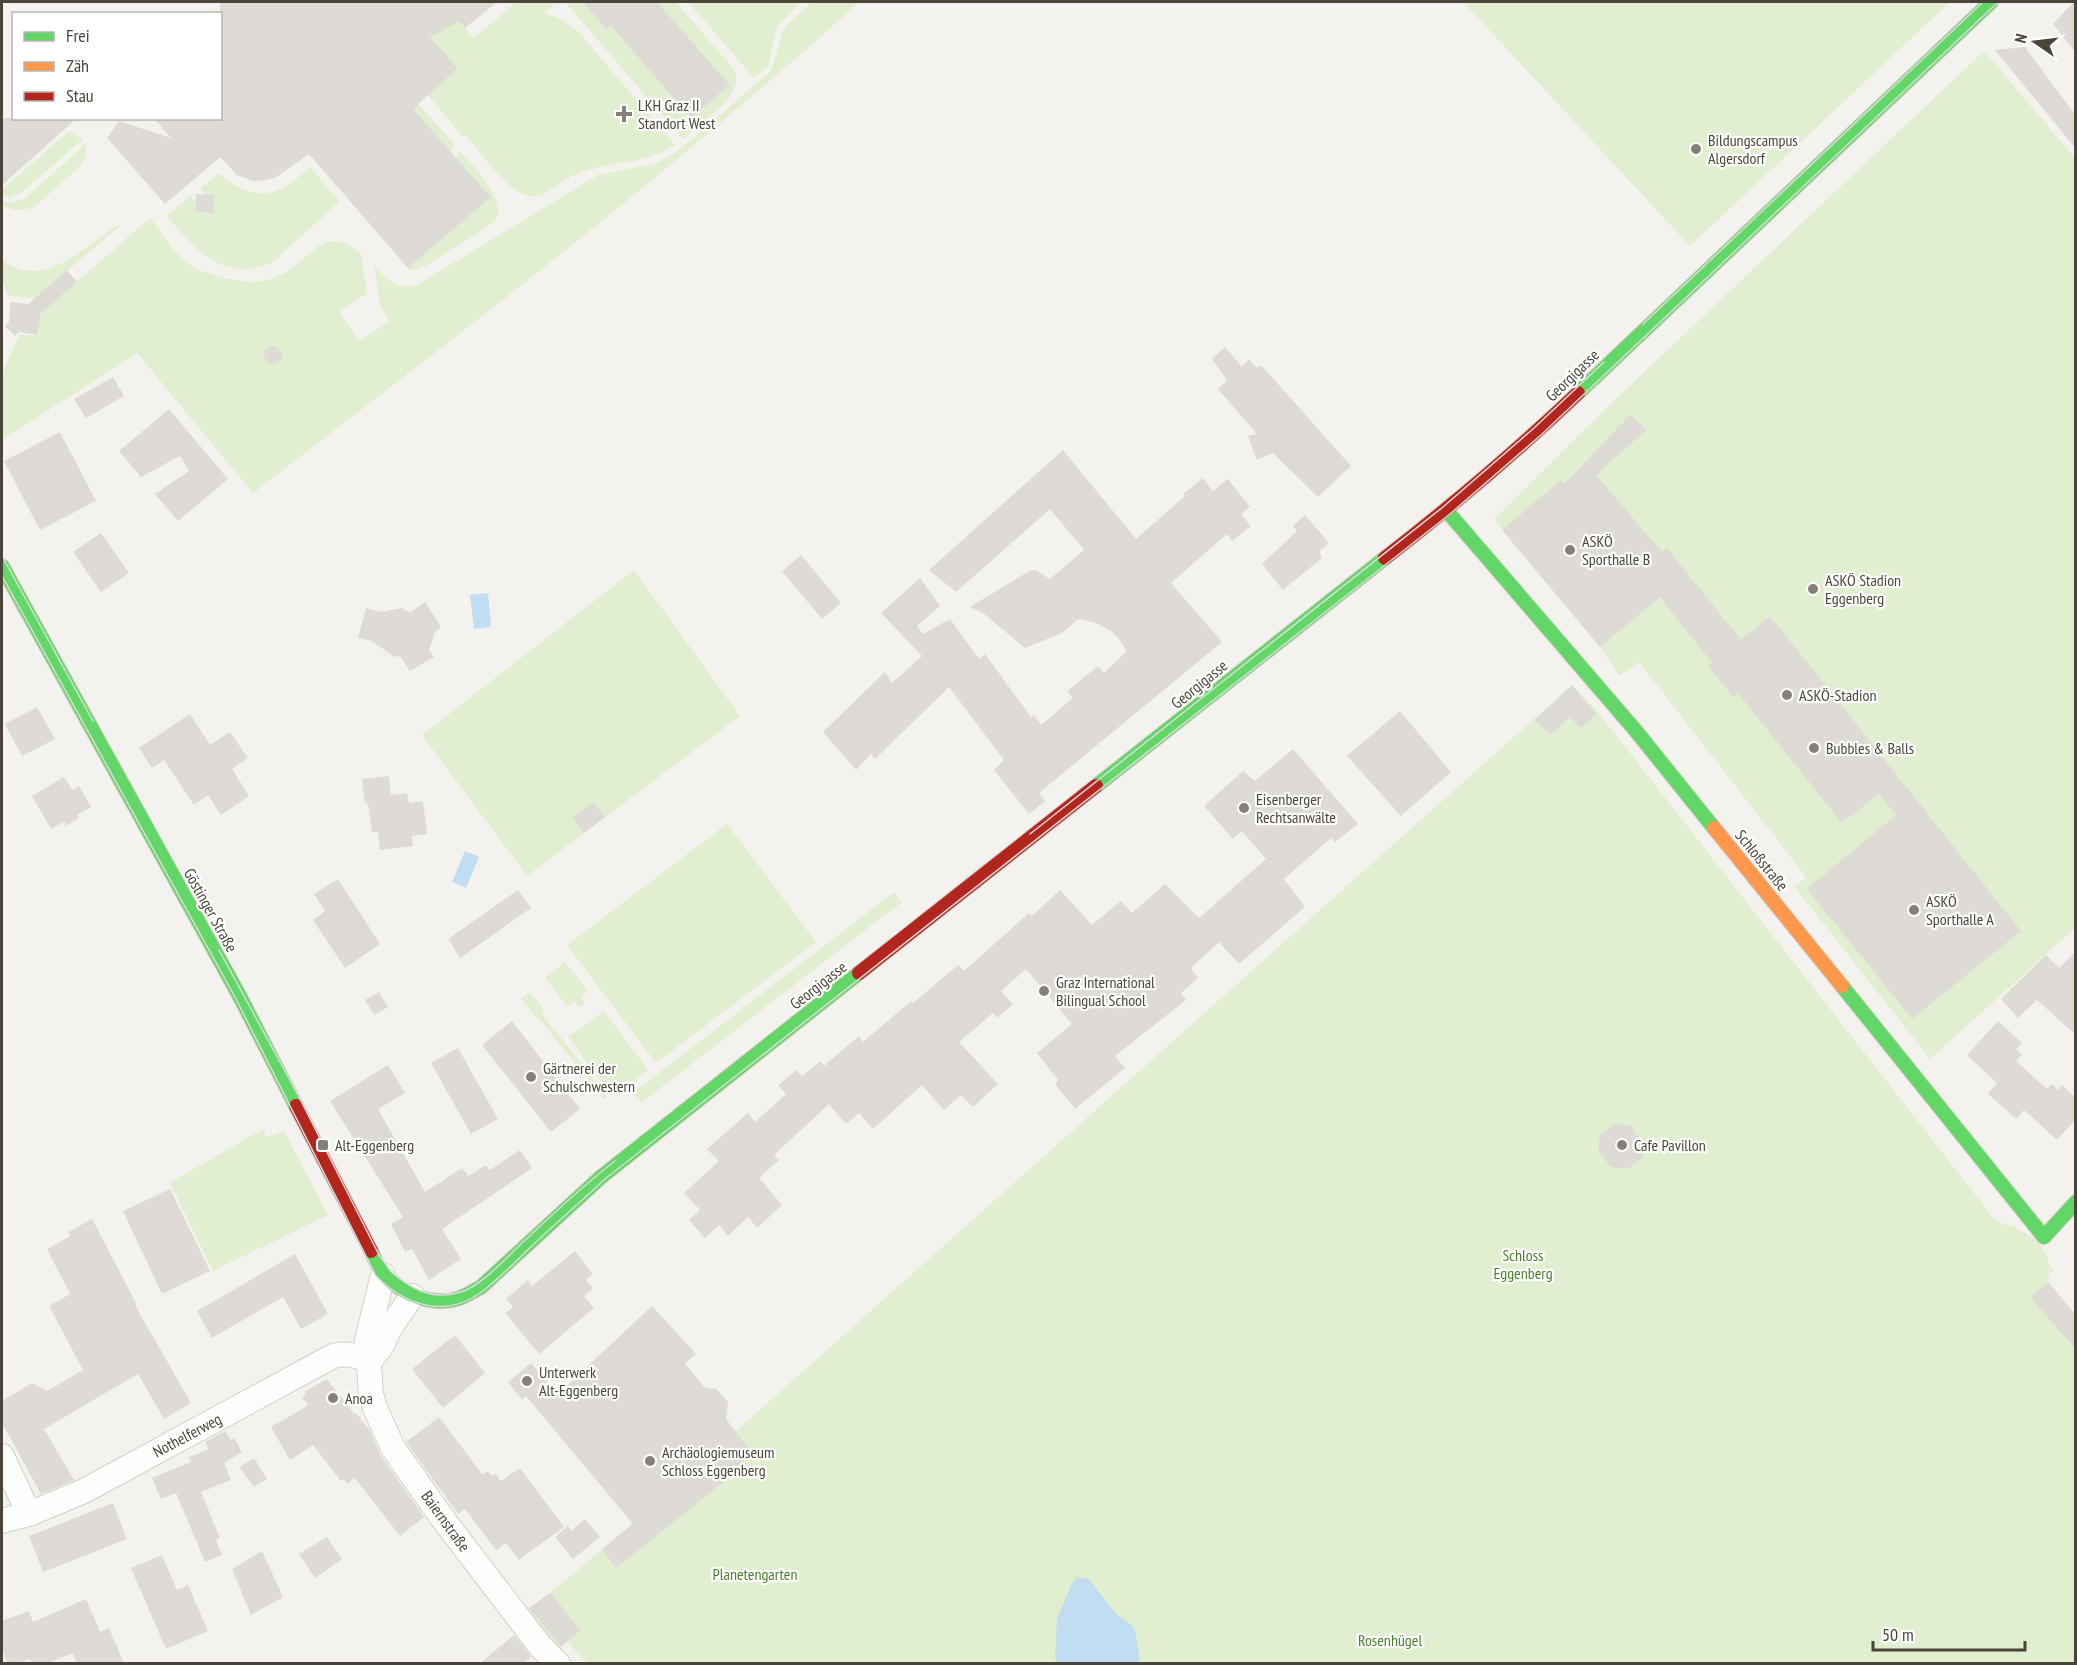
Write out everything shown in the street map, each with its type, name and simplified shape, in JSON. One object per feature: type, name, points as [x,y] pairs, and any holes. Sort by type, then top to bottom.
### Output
[{"type":"main road","name":"Georgigasse","points":[[383,1275],[396,1287],[412,1296],[430,1300],[459,1298],[481,1287],[601,1177],[1446,510],[1537,432],[1991,2]]},
{"type":"main road","name":"Schloßstraße","points":[[1446,510],[1636,731],[2044,1237],[2076,1202]]},
{"type":"main road","name":"Göstinger Straße","points":[[2,566],[239,995],[383,1275]]},
{"type":"street","name":"Baiernstraße","points":[[383,1275],[367,1340],[370,1387],[375,1408],[393,1448],[443,1519],[540,1646],[558,1664]]},
{"type":"street","points":[[370,1361],[412,1296]]},
{"type":"street","name":"Nothelferweg","points":[[2,1521],[29,1514],[84,1491],[333,1356],[344,1353],[370,1361]]},
{"type":"street","points":[[2,1456],[29,1514]]},
{"type":"green space","points":[[418,2],[439,27],[444,29],[450,24],[447,8],[474,38],[516,2],[552,2],[554,4],[545,14],[559,18],[578,31],[675,145],[663,152],[638,160],[587,170],[540,195],[528,196],[520,193],[494,170],[466,135],[463,137],[427,94],[458,68],[418,23],[412,5]]},
{"type":"green space","points":[[565,2],[583,2],[607,30],[611,26],[691,118],[730,85],[657,2],[676,2],[733,68],[736,82],[732,93],[720,107],[683,139]]},
{"type":"green space","points":[[688,2],[801,2],[778,25],[768,66],[754,78]]},
{"type":"green space","points":[[812,2],[859,2],[777,75],[610,215],[253,493],[137,353],[2,440],[2,374],[19,335],[37,335],[41,313],[150,218],[173,248],[189,264],[227,279],[260,282],[286,272],[321,245],[338,241],[348,245],[361,253],[367,293],[339,312],[359,341],[390,321],[380,306],[374,265],[393,283],[403,286],[417,285],[598,175],[654,164],[668,157],[683,147],[771,71],[782,33],[787,25]]},
{"type":"green space","name":"Bildungscampus Algersdorf","points":[[1463,2],[1950,2],[1690,246]]},
{"type":"green space","name":"ASKÖ Stadion Eggenberg","points":[[1984,51],[2075,158],[2075,928],[1930,1059],[1794,886],[1807,878],[1639,662],[1619,676],[1600,647],[1494,519],[1622,393]]},
{"type":"green space","points":[[407,98],[419,105],[454,144],[450,151],[405,100]]},
{"type":"green space","points":[[69,131],[83,139],[21,193],[10,198],[2,194],[2,186],[4,188]]},
{"type":"green space","points":[[86,144],[86,156],[77,169],[33,208],[16,210],[2,206],[2,201],[9,203],[24,199]]},
{"type":"green space","points":[[460,152],[480,173],[493,193],[497,202],[496,218],[481,231],[430,263],[409,270],[408,268],[491,197],[456,158]]},
{"type":"green space","points":[[310,166],[339,202],[273,262],[256,268],[226,267],[213,260],[200,252],[167,216],[190,196],[196,202],[195,211],[213,214],[214,196],[205,195],[200,189],[219,173],[226,180],[243,189],[270,193],[288,185]]},
{"type":"green space","points":[[117,225],[120,226],[35,298],[9,296],[2,280],[2,260],[17,268],[33,271],[48,269],[77,254]]},
{"type":"green space","points":[[634,570],[740,716],[527,876],[422,735]]},
{"type":"green space","name":"Schloss Eggenberg","points":[[1572,685],[1598,712],[1995,1220],[2011,1227],[2016,1226],[2016,1229],[2029,1235],[2043,1248],[2050,1268],[2053,1269],[2052,1273],[2049,1273],[2048,1282],[2075,1315],[2075,1663],[589,1664],[568,1641],[559,1648],[525,1611],[550,1593],[633,1523]]},
{"type":"green space","points":[[727,824],[816,942],[656,1063],[567,945]]},
{"type":"green space","points":[[894,892],[902,902],[641,1103],[633,1093]]},
{"type":"green space","points":[[565,962],[588,991],[581,997],[585,1003],[579,1008],[574,1001],[568,1007],[545,978]]},
{"type":"green space","points":[[530,992],[545,1011],[542,1014],[607,1096],[603,1099],[521,998]]},
{"type":"green space","points":[[604,1011],[648,1070],[612,1096],[568,1037]]},
{"type":"green space","points":[[263,1129],[266,1137],[284,1131],[328,1215],[213,1271],[170,1183]]},
{"type":"water","points":[[488,593],[491,627],[474,629],[470,595]]},
{"type":"water","points":[[465,851],[479,857],[466,888],[452,882]]},
{"type":"water","points":[[1077,1577],[1089,1579],[1115,1613],[1134,1627],[1140,1658],[1138,1663],[1058,1663],[1055,1658],[1057,1618]]},
{"type":"building","points":[[220,2],[497,2],[465,28],[459,21],[430,37],[458,68],[413,109],[491,197],[408,268],[309,154],[275,178],[253,181],[237,175],[220,157],[165,204],[107,138],[119,121],[171,138],[156,120],[222,120],[222,12],[220,12]]},
{"type":"building","points":[[583,2],[657,2],[730,85],[691,118],[611,26],[607,30]]},
{"type":"building","points":[[2076,2],[2076,53],[2053,24]]},
{"type":"building","points":[[2025,47],[2076,116],[2076,149],[1995,50]]},
{"type":"building","points":[[2,118],[75,120],[2,185]]},
{"type":"building","points":[[196,194],[214,195],[214,214],[195,211]]},
{"type":"building","points":[[67,270],[77,282],[41,313],[37,335],[19,332],[15,336],[5,326],[9,322],[10,302],[28,304]]},
{"type":"building","points":[[269,346],[277,346],[282,351],[280,362],[269,364],[264,359],[264,351]]},
{"type":"building","points":[[1225,347],[1242,367],[1249,359],[1257,368],[1261,365],[1351,466],[1318,497],[1273,453],[1257,460],[1248,436],[1257,434],[1218,389],[1227,380],[1212,359]]},
{"type":"building","points":[[113,377],[124,396],[86,418],[74,399]]},
{"type":"building","points":[[169,409],[228,479],[178,521],[155,494],[189,471],[180,456],[141,477],[119,451]]},
{"type":"building","points":[[1631,414],[1646,430],[1596,475],[1662,552],[1667,548],[1741,640],[1770,616],[2021,931],[1912,1019],[1807,889],[1896,815],[1879,794],[1842,823],[1738,693],[1733,697],[1708,666],[1712,663],[1660,597],[1600,647],[1502,530],[1561,480],[1564,484]]},
{"type":"building","points":[[60,432],[96,501],[40,530],[4,461]]},
{"type":"building","points":[[1063,450],[1136,539],[1203,478],[1213,491],[1228,479],[1250,507],[1241,514],[1251,526],[1232,541],[1227,534],[1171,583],[1222,642],[1039,793],[1045,801],[1029,814],[994,770],[1004,760],[949,687],[875,759],[871,754],[856,770],[823,732],[885,672],[892,683],[922,656],[881,613],[920,578],[940,606],[917,626],[923,634],[950,619],[979,659],[985,654],[1031,717],[1034,715],[1041,725],[1073,698],[1067,691],[1098,666],[1104,673],[1127,651],[1111,631],[1096,623],[1078,619],[1062,633],[1025,648],[983,613],[970,607],[1029,571],[1036,570],[1050,579],[1084,550],[1050,509],[956,592],[929,570]]},
{"type":"building","points":[[1305,515],[1329,543],[1319,552],[1322,558],[1283,590],[1262,564],[1297,531],[1293,526]]},
{"type":"building","points":[[101,533],[129,573],[101,592],[73,552]]},
{"type":"building","points":[[801,555],[841,603],[822,619],[782,571]]},
{"type":"building","points":[[425,602],[441,627],[435,632],[429,650],[434,657],[410,671],[401,657],[393,656],[372,641],[358,638],[366,608],[381,612],[402,608],[410,613]]},
{"type":"building","points":[[1572,685],[1596,714],[1581,728],[1570,717],[1550,735],[1535,720]]},
{"type":"building","points":[[37,707],[55,739],[22,756],[5,724]]},
{"type":"building","points":[[1400,711],[1451,772],[1401,816],[1347,756]]},
{"type":"building","points":[[190,714],[210,745],[230,732],[248,758],[232,769],[249,796],[221,815],[208,795],[194,805],[164,760],[152,768],[139,748]]},
{"type":"building","points":[[1293,749],[1358,824],[1335,842],[1331,838],[1284,879],[1305,907],[1239,964],[1219,942],[1191,968],[1198,978],[1181,993],[1186,1000],[1115,1056],[1125,1068],[1075,1109],[1055,1084],[1058,1080],[1037,1053],[1072,1024],[1026,969],[1001,991],[1013,1004],[997,1018],[993,1013],[959,1042],[998,1084],[973,1107],[961,1095],[944,1110],[922,1085],[873,1129],[859,1113],[846,1124],[829,1104],[774,1155],[779,1160],[759,1178],[782,1205],[757,1228],[748,1217],[728,1236],[719,1225],[705,1238],[689,1220],[700,1210],[684,1193],[719,1161],[707,1149],[748,1113],[755,1122],[786,1094],[778,1085],[797,1070],[802,1076],[820,1061],[824,1066],[859,1036],[863,1042],[958,965],[964,971],[1029,913],[1032,916],[1060,890],[1092,925],[1121,901],[1132,913],[1165,884],[1199,918],[1266,859],[1242,831],[1233,839],[1204,806],[1243,771],[1255,781]]},
{"type":"building","points":[[389,776],[391,795],[407,793],[409,803],[423,801],[427,834],[412,836],[413,846],[380,850],[378,832],[372,832],[362,779]]},
{"type":"building","points":[[64,777],[72,790],[79,786],[91,807],[77,815],[79,818],[66,826],[64,822],[51,829],[32,796]]},
{"type":"building","points":[[593,802],[605,817],[584,833],[573,817]]},
{"type":"building","points":[[338,879],[380,944],[345,968],[313,920],[325,911],[314,894]]},
{"type":"building","points":[[518,890],[531,908],[460,958],[448,939]]},
{"type":"building","points":[[2076,951],[2076,1035],[2037,1000],[2018,1018],[2001,999],[2046,955],[2059,968]]},
{"type":"building","points":[[379,992],[388,1007],[374,1015],[365,1000]]},
{"type":"building","name":"Gärtnerei der Schulschwestern","points":[[512,1021],[580,1109],[551,1132],[482,1045]]},
{"type":"building","points":[[1998,1021],[2022,1043],[2016,1049],[2022,1055],[2016,1061],[2047,1089],[2052,1084],[2058,1090],[2062,1085],[2076,1098],[2076,1119],[2057,1140],[2024,1110],[2016,1119],[1988,1094],[1997,1083],[1967,1055]]},
{"type":"building","points":[[458,1048],[498,1119],[471,1134],[431,1063]]},
{"type":"building","points":[[388,1065],[405,1093],[378,1109],[425,1192],[462,1168],[469,1176],[486,1165],[490,1170],[520,1150],[532,1168],[442,1229],[461,1259],[429,1280],[412,1249],[405,1252],[391,1224],[403,1217],[330,1101]]},
{"type":"building","name":"Cafe Pavillon","points":[[1615,1123],[1631,1125],[1637,1136],[1646,1142],[1643,1158],[1629,1169],[1611,1167],[1598,1151],[1600,1135]]},
{"type":"building","points":[[170,1189],[210,1271],[162,1294],[123,1211]]},
{"type":"building","points":[[92,1219],[136,1307],[191,1403],[164,1419],[138,1374],[44,1429],[74,1480],[41,1494],[2,1423],[2,1401],[32,1383],[47,1391],[83,1370],[49,1306],[70,1294],[47,1249],[70,1236],[68,1232]]},
{"type":"building","points":[[575,1251],[593,1274],[586,1280],[593,1288],[584,1296],[594,1308],[539,1354],[505,1313],[513,1307],[506,1299],[528,1280],[532,1286]]},
{"type":"building","points":[[295,1254],[328,1314],[301,1329],[283,1297],[212,1338],[197,1311]]},
{"type":"building","points":[[2048,1282],[2076,1315],[2076,1350],[2030,1297]]},
{"type":"building","points":[[652,1306],[696,1354],[685,1363],[704,1387],[716,1389],[728,1402],[726,1419],[751,1452],[739,1465],[741,1468],[616,1568],[602,1549],[633,1524],[526,1396],[522,1400],[508,1382],[531,1363],[558,1394]]},
{"type":"building","points":[[455,1335],[485,1373],[443,1408],[412,1369]]},
{"type":"building","points":[[327,1379],[370,1431],[381,1456],[424,1517],[400,1536],[355,1478],[347,1484],[344,1479],[341,1481],[313,1445],[290,1460],[271,1427],[309,1405],[302,1398],[306,1395],[304,1392]]},
{"type":"building","points":[[439,1417],[482,1474],[488,1471],[492,1476],[495,1473],[501,1481],[520,1468],[564,1527],[519,1560],[506,1543],[496,1550],[465,1509],[458,1514],[406,1442]]},
{"type":"building","points":[[225,1431],[231,1440],[234,1438],[242,1452],[224,1463],[231,1480],[201,1492],[220,1538],[216,1540],[222,1555],[205,1562],[176,1493],[161,1499],[152,1478],[191,1462],[189,1457],[209,1449],[205,1442]]},
{"type":"building","points":[[254,1458],[267,1479],[254,1487],[239,1467]]},
{"type":"building","points":[[113,1503],[127,1539],[43,1572],[29,1536]]},
{"type":"building","points":[[585,1519],[600,1537],[573,1559],[555,1537],[568,1526],[571,1531]]},
{"type":"building","points":[[327,1537],[342,1559],[315,1578],[299,1554]]},
{"type":"building","points":[[262,1551],[283,1597],[251,1615],[232,1569]]},
{"type":"building","points":[[162,1555],[177,1590],[188,1585],[208,1631],[166,1649],[131,1568]]},
{"type":"building","points":[[550,1593],[581,1630],[561,1647],[529,1608]]},
{"type":"building","points":[[86,1599],[100,1632],[109,1628],[124,1664],[77,1664],[73,1653],[45,1664],[32,1664],[30,1659],[16,1664],[7,1664],[2,1647],[2,1621],[29,1611],[33,1622]]},
{"type":"building","points":[[514,1635],[531,1657],[523,1664],[479,1664]]},
{"type":"tram line","points":[[1643,324],[1983,2]]},
{"type":"tram line","points":[[2,576],[235,997],[376,1276],[400,1295],[413,1301],[427,1305],[455,1305],[483,1291],[605,1179],[1450,514],[1541,435],[1998,2]]},
{"type":"tram line","points":[[1030,834],[1443,507],[1534,428],[1604,362]]},
{"type":"tram line","points":[[2,556],[93,721]]},
{"type":"tram line","points":[[219,950],[299,1097],[379,1255],[395,1274],[414,1288],[436,1295],[448,1295],[469,1289],[477,1284],[615,1161]]},
{"type":"traffic: fast","points":[[1578,393],[1991,2]]},
{"type":"traffic: fast","points":[[1446,510],[1636,731],[1714,828]]},
{"type":"traffic: fast","points":[[1096,786],[1385,558]]},
{"type":"traffic: fast","points":[[2,566],[239,995],[296,1106]]},
{"type":"traffic: fast","points":[[371,1251],[385,1276],[410,1294],[440,1301],[460,1298],[481,1287],[601,1177],[859,973]]},
{"type":"traffic: fast","points":[[1842,986],[2044,1237],[2076,1202]]},
{"type":"traffic: slow","points":[[1714,828],[1842,986]]},
{"type":"traffic: jam","points":[[1385,558],[1483,478],[1578,393]]},
{"type":"traffic: jam","points":[[859,973],[1096,786]]},
{"type":"traffic: jam","points":[[296,1106],[371,1251]]},
{"type":"place","name":"LKH Graz II Standort West","points":[[624,114]]},
{"type":"place","name":"Bildungscampus Algersdorf","points":[[1696,149]]},
{"type":"place","name":"ASKÖ Sporthalle B","points":[[1570,550]]},
{"type":"place","name":"ASKÖ Stadion Eggenberg","points":[[1813,589]]},
{"type":"place","name":"ASKÖ-Stadion","points":[[1787,695]]},
{"type":"place","name":"Bubbles & Balls","points":[[1814,748]]},
{"type":"place","name":"Eisenberger Rechtsanwälte","points":[[1244,808]]},
{"type":"place","name":"ASKÖ Sporthalle A","points":[[1914,910]]},
{"type":"place","name":"Graz International Bilingual School","points":[[1044,991]]},
{"type":"place","name":"Gärtnerei der Schulschwestern","points":[[531,1077]]},
{"type":"place","name":"Alt-Eggenberg","points":[[323,1145]]},
{"type":"place","name":"Cafe Pavillon","points":[[1622,1145]]},
{"type":"place","name":"Unterwerk Alt-Eggenberg","points":[[527,1381]]},
{"type":"place","name":"Anoa","points":[[333,1398]]},
{"type":"place","name":"Archäologiemuseum Schloss Eggenberg","points":[[650,1461]]},
{"type":"park label","name":"Planetengarten","points":[[755,1574]]},
{"type":"park label","name":"Rosenhügel","points":[[1390,1640]]}]
